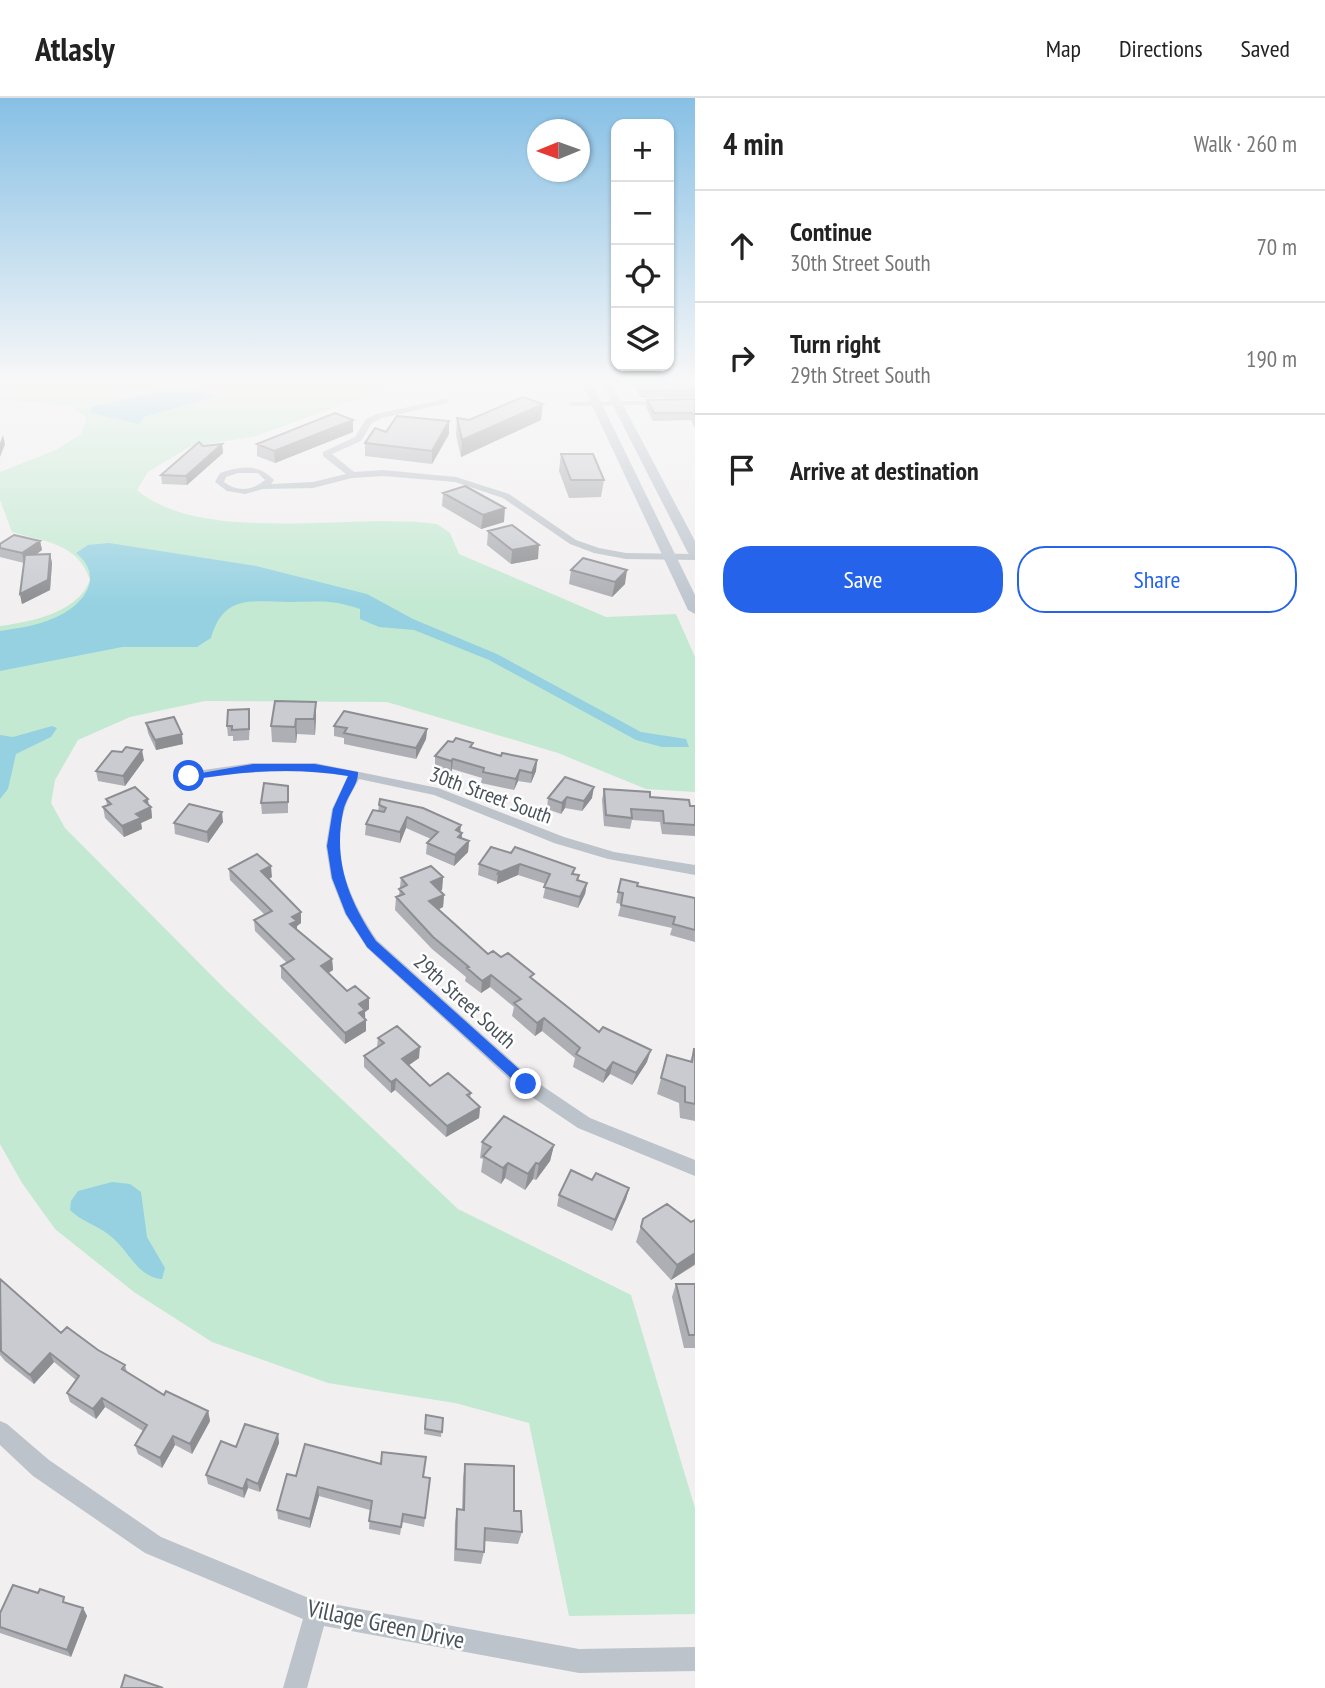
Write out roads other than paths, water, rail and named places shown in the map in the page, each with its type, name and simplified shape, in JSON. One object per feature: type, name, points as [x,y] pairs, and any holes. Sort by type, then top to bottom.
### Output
[{"type":"street","points":[[331,458],[352,475]]},
{"type":"street","points":[[622,458],[695,610]]},
{"type":"street","points":[[264,487],[268,484],[269,477],[253,470],[229,472],[219,482],[232,490],[313,485],[352,475],[425,476],[481,487],[506,496],[573,542],[597,551],[626,556],[669,558],[695,555],[646,458]]},
{"type":"street","name":"30th Street South","points":[[189,776],[253,767],[315,767],[355,774],[438,792],[559,840],[613,856],[695,870]]},
{"type":"street","name":"29th Street South","points":[[355,774],[338,809],[333,846],[338,878],[347,902],[372,944],[526,1084],[584,1123],[695,1168]]},
{"type":"street","name":"Village Green Drive","points":[[0,1431],[41,1468],[153,1545],[316,1613],[579,1661],[695,1658]]},
{"type":"street","points":[[295,1688],[316,1613]]},
{"type":"water","points":[[109,543],[256,566],[367,594],[413,619],[497,654],[641,732],[686,739],[689,747],[662,747],[636,740],[489,660],[414,630],[379,627],[360,619],[360,609],[332,602],[242,603],[224,613],[211,638],[197,647],[122,647],[0,671],[0,631],[41,623],[65,613],[74,606],[82,598],[90,581],[85,562],[76,553],[88,545]]},
{"type":"water","points":[[52,726],[57,728],[51,737],[16,754],[8,789],[0,799],[0,735],[13,737]]},
{"type":"water","points":[[112,1182],[130,1184],[141,1192],[147,1237],[165,1268],[162,1279],[145,1273],[108,1234],[70,1210],[71,1201],[78,1191]]}]
